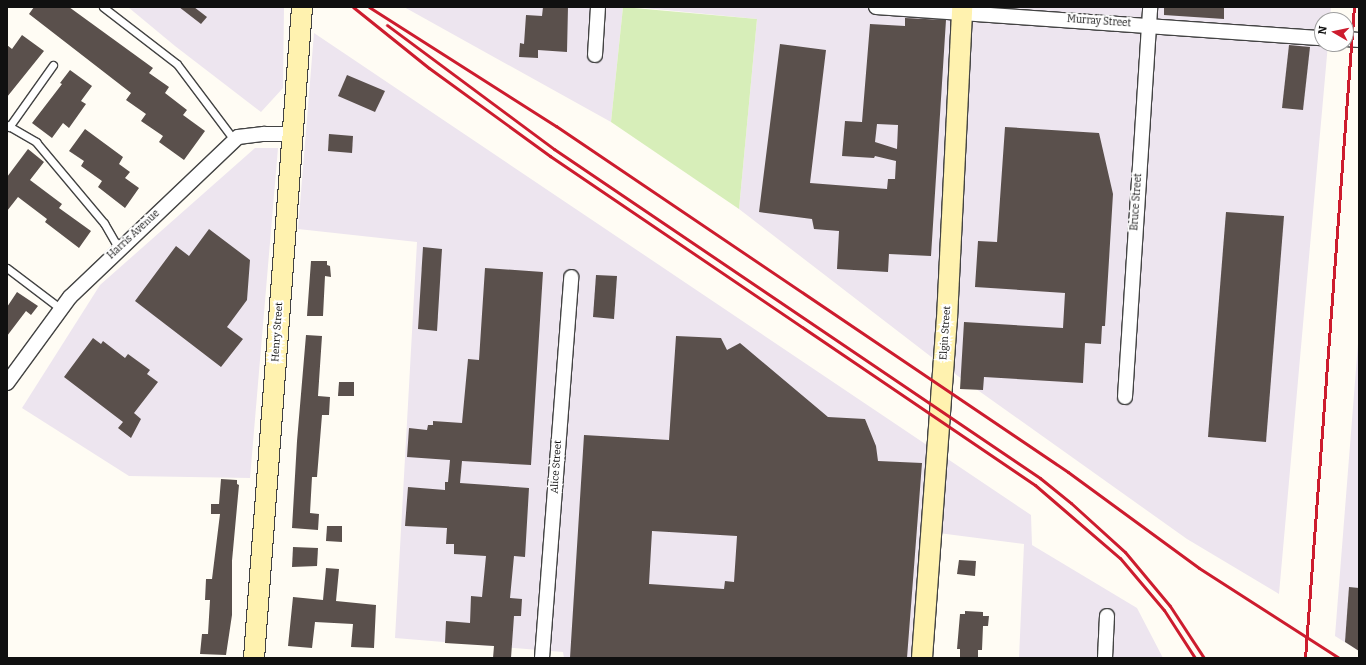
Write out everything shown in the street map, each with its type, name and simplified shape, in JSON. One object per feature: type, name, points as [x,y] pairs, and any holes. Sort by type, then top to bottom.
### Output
[{"type":"main road","name":"Henry Street","points":[[254,658],[302,7]]},
{"type":"main road","name":"Elgin Street","points":[[922,658],[947,319],[961,9]]},
{"type":"street","points":[[595,54],[598,7]]},
{"type":"street","name":"Murray Street","points":[[876,7],[961,9],[1148,26],[1314,37]]},
{"type":"street","name":"Bruce Street","points":[[1125,397],[1150,7]]},
{"type":"street","points":[[238,137],[264,134],[292,134]]},
{"type":"street","name":"Harris Avenue","points":[[7,383],[70,297],[238,137]]},
{"type":"street","name":"Alice Street","points":[[542,658],[571,277]]},
{"type":"street","points":[[1105,658],[1107,616]]},
{"type":"lane","points":[[103,7],[177,64],[230,136],[238,137]]},
{"type":"lane","points":[[53,65],[8,126],[36,142],[104,223],[119,249]]},
{"type":"lane","points":[[7,268],[61,309]]},
{"type":"shaded area","points":[[128,7],[284,7],[283,88],[261,112],[175,46]]},
{"type":"shaded area","points":[[404,7],[623,7],[611,122]]},
{"type":"shaded area","points":[[634,7],[1331,7],[1331,12],[1314,12],[1314,52],[1327,52],[1279,594],[1187,539],[934,359],[739,209],[757,19]]},
{"type":"shaded area","points":[[314,33],[1031,515],[1032,545],[1137,608],[1163,658],[1019,658],[1024,544],[923,531],[911,658],[564,658],[563,652],[395,638],[417,242],[298,229]]},
{"type":"shaded area","points":[[255,148],[278,148],[250,478],[129,476],[22,408],[100,285]]},
{"type":"shaded area","points":[[1359,331],[1359,651],[1335,636]]},
{"type":"green space","points":[[623,7],[757,19],[739,209],[611,122]]},
{"type":"building","points":[[34,7],[69,7],[153,68],[149,73],[169,87],[165,93],[187,110],[183,115],[205,131],[184,160],[159,142],[163,136],[141,121],[146,114],[126,100],[131,93],[29,14]]},
{"type":"building","points":[[179,7],[194,7],[207,17],[201,24]]},
{"type":"building","points":[[543,7],[568,7],[567,52],[538,50],[538,58],[519,57],[520,43],[524,44],[526,15],[542,16]]},
{"type":"building","points":[[1164,7],[1224,7],[1224,19],[1164,15]]},
{"type":"building","points":[[905,18],[946,20],[931,256],[889,254],[888,272],[837,269],[839,231],[814,229],[812,219],[759,212],[780,44],[826,50],[810,183],[887,189],[888,179],[895,179],[896,161],[875,156],[874,158],[842,156],[845,121],[862,122],[870,24],[905,26]],"holes":[[[877,124],[898,125],[897,149],[875,142]]]},
{"type":"building","points":[[22,35],[44,51],[7,97],[7,45],[12,49]]},
{"type":"building","points":[[1289,45],[1310,47],[1303,110],[1282,108]]},
{"type":"building","points":[[70,70],[92,86],[81,101],[86,104],[69,128],[63,123],[52,138],[32,123],[62,84],[60,83]]},
{"type":"building","points":[[347,75],[385,91],[375,112],[338,96]]},
{"type":"building","points":[[1005,127],[1099,133],[1113,194],[1105,326],[1102,326],[1101,344],[1085,343],[1083,383],[984,377],[983,390],[960,389],[964,322],[1063,328],[1065,293],[975,287],[978,241],[997,242]]},
{"type":"building","points":[[85,129],[123,157],[119,164],[130,172],[125,178],[139,188],[125,208],[98,187],[102,181],[81,166],[84,161],[69,151]]},
{"type":"building","points":[[329,134],[353,136],[352,153],[328,151]]},
{"type":"building","points":[[28,149],[44,162],[30,180],[62,204],[59,208],[91,231],[79,248],[45,222],[47,219],[18,197],[7,211],[7,177]]},
{"type":"building","points":[[1226,212],[1284,216],[1266,442],[1208,437]]},
{"type":"building","points":[[209,229],[250,260],[247,300],[227,327],[243,339],[221,367],[135,301],[176,246],[189,256]]},
{"type":"building","points":[[423,247],[442,249],[437,331],[418,329]]},
{"type":"building","points":[[311,261],[327,261],[327,265],[330,266],[331,277],[325,276],[323,316],[307,316]]},
{"type":"building","points":[[485,268],[543,272],[531,465],[462,461],[460,483],[529,488],[525,557],[514,556],[510,598],[522,599],[521,616],[514,616],[511,658],[493,658],[494,646],[445,643],[446,621],[470,623],[471,596],[482,597],[486,556],[454,554],[454,544],[446,544],[447,528],[405,526],[408,487],[445,490],[445,482],[448,482],[450,460],[407,457],[409,428],[427,430],[428,425],[433,425],[433,421],[462,423],[468,359],[479,360]]},
{"type":"building","points":[[596,275],[617,276],[614,319],[593,317]]},
{"type":"building","points":[[17,292],[38,306],[31,315],[26,311],[7,336],[7,307]]},
{"type":"building","points":[[306,335],[322,336],[318,396],[330,397],[329,415],[322,415],[317,477],[312,477],[310,513],[319,514],[318,530],[292,528],[297,441]]},
{"type":"building","points":[[676,336],[721,338],[727,350],[740,343],[828,417],[865,419],[876,446],[878,461],[922,463],[907,658],[570,658],[584,435],[669,440]],"holes":[[[652,531],[737,536],[734,582],[725,581],[724,589],[649,584]]]},
{"type":"building","points":[[93,338],[101,344],[103,341],[125,358],[128,354],[150,370],[147,374],[158,382],[134,413],[141,419],[131,438],[118,428],[123,422],[64,377]]},
{"type":"building","points":[[339,382],[354,382],[354,396],[338,396]]},
{"type":"building","points":[[221,479],[237,480],[237,484],[239,485],[232,561],[232,615],[226,655],[200,654],[202,634],[208,634],[210,600],[205,600],[206,579],[212,579],[220,514],[211,514],[211,504],[219,504]]},
{"type":"building","points":[[327,526],[342,526],[342,542],[326,541]]},
{"type":"building","points":[[293,547],[318,548],[317,566],[292,567]]},
{"type":"building","points":[[959,560],[976,561],[975,576],[957,574]]},
{"type":"building","points":[[326,568],[339,569],[336,601],[376,605],[374,648],[351,647],[353,624],[315,622],[312,648],[288,646],[293,597],[323,600]]},
{"type":"building","points":[[1349,587],[1359,588],[1359,651],[1345,642]]},
{"type":"building","points":[[965,611],[983,612],[983,616],[989,616],[988,626],[983,626],[982,650],[978,650],[978,658],[960,658],[960,649],[957,649],[960,614],[965,614]]},
{"type":"railway","points":[[353,7],[429,68],[550,156],[1035,485],[1120,558],[1164,610],[1195,658]]},
{"type":"railway","points":[[369,7],[556,126],[1068,472],[1199,568],[1339,658]]},
{"type":"railway","points":[[1305,658],[1354,7]]},
{"type":"railway","points":[[387,25],[554,149],[1040,478],[1071,503],[1125,552],[1170,606],[1204,658]]}]
